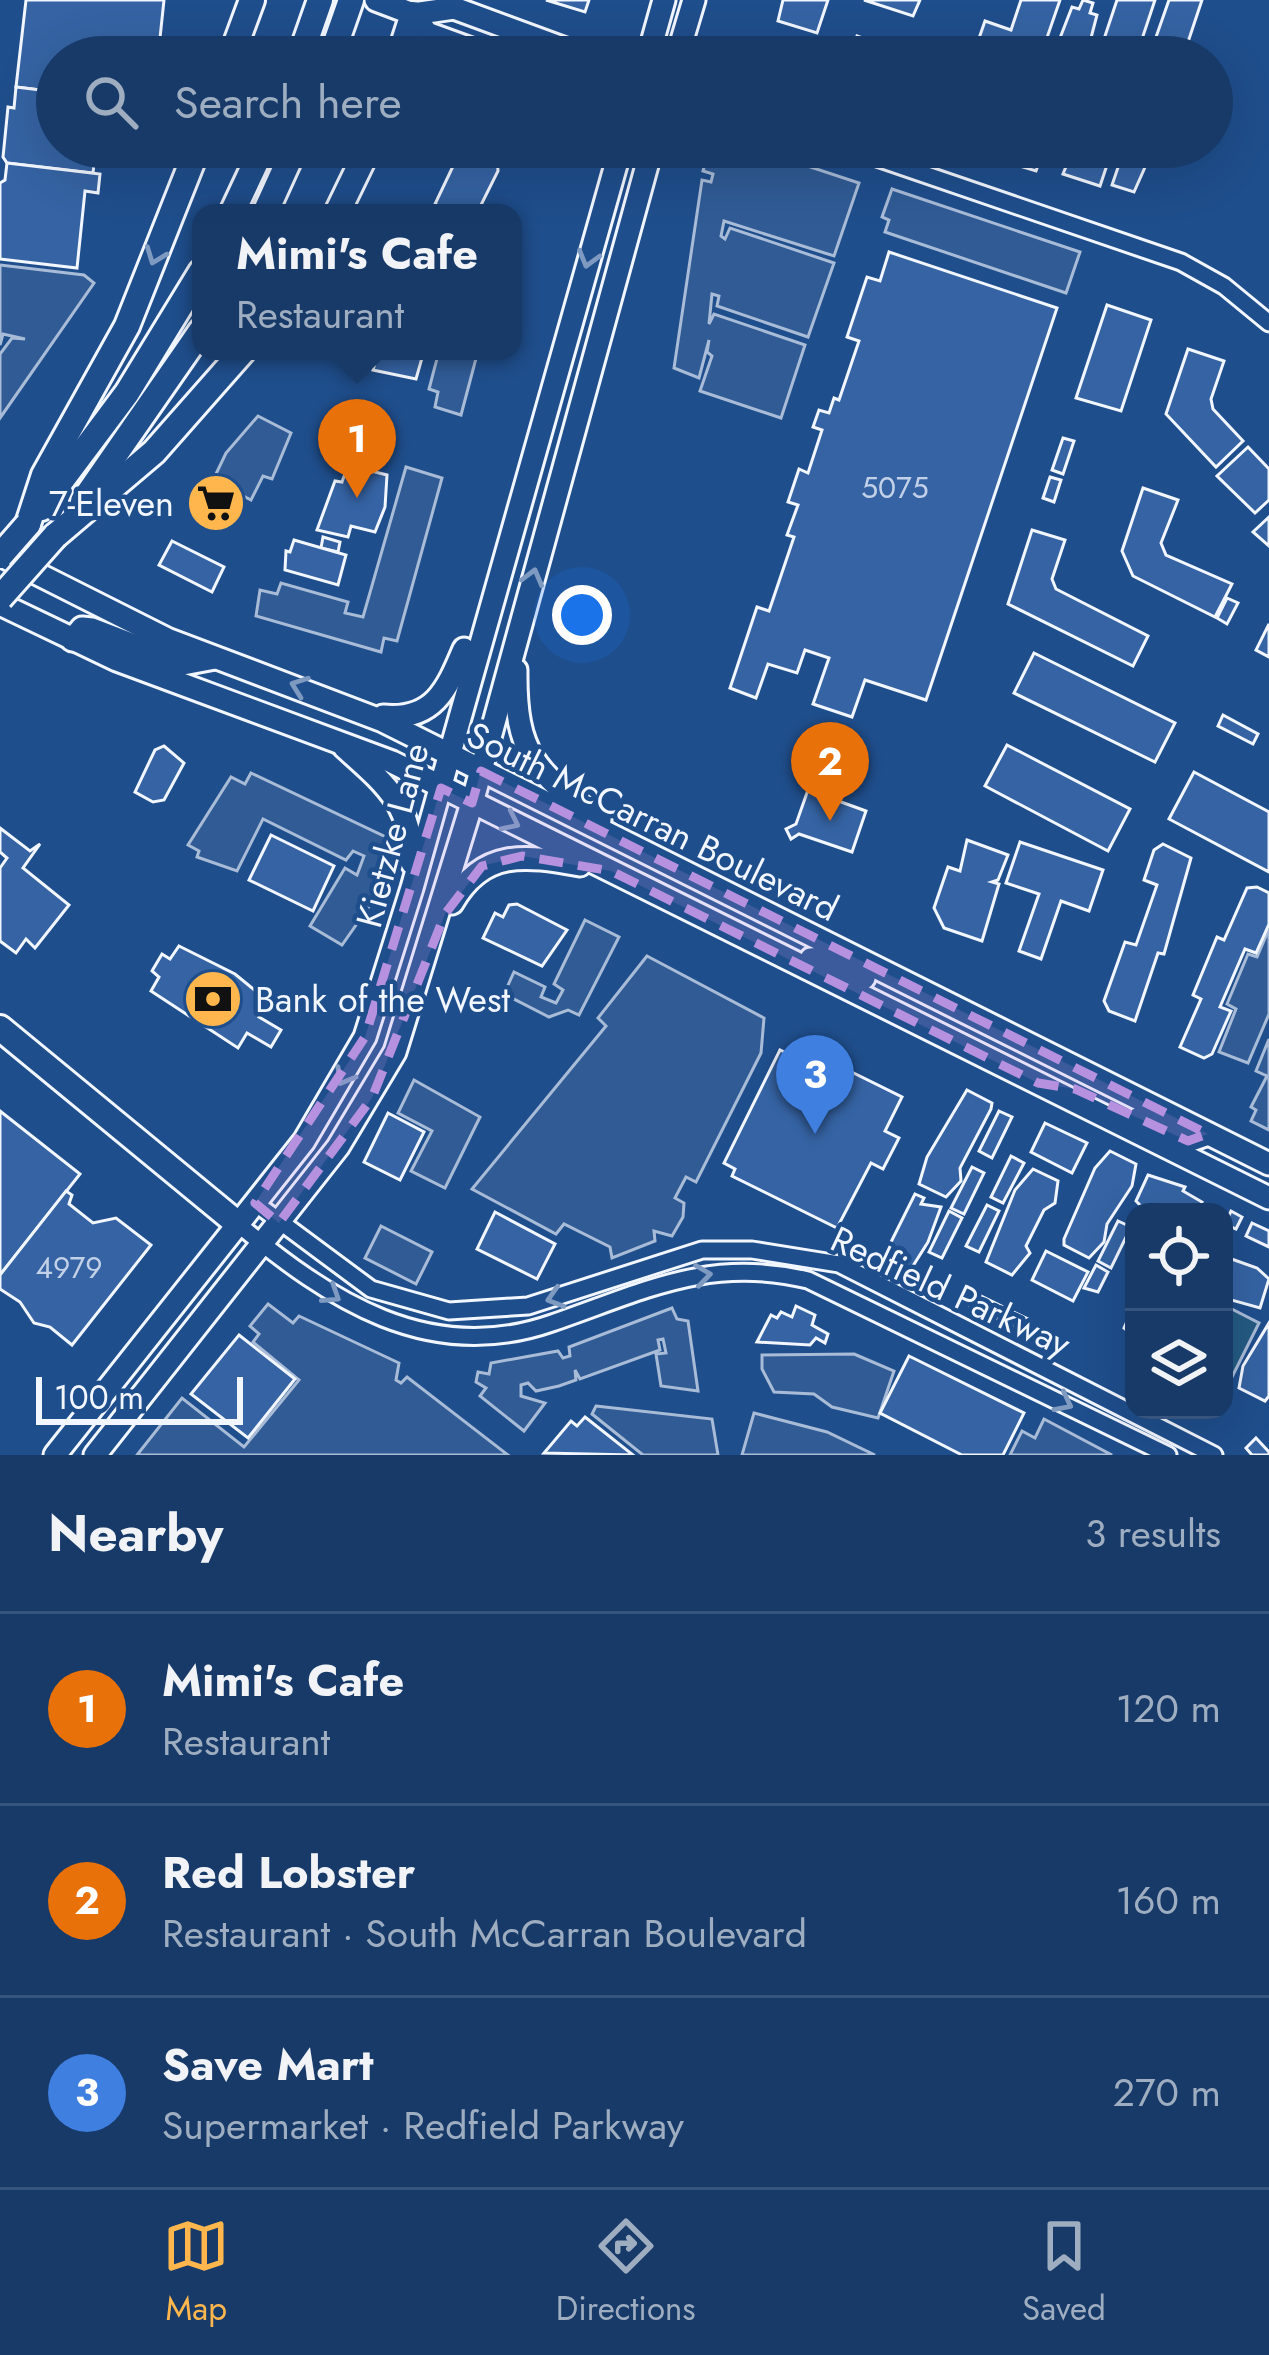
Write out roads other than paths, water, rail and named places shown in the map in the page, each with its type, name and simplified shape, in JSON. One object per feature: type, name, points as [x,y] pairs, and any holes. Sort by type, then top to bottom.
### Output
[{"type":"highway","points":[[239,36],[252,0]]},
{"type":"highway","points":[[307,36],[320,0]]},
{"type":"highway","points":[[339,36],[351,0]]},
{"type":"highway","points":[[406,36],[415,7]]},
{"type":"highway","points":[[28,524],[44,475],[127,326],[190,168]]},
{"type":"highway","points":[[236,204],[252,168]]},
{"type":"highway","points":[[269,204],[286,168]]},
{"type":"highway","points":[[341,204],[359,168]]},
{"type":"highway","points":[[0,555],[127,393],[192,287]]},
{"type":"highway","points":[[0,601],[112,464],[192,344]]},
{"type":"highway","points":[[55,536],[154,452],[235,360]]},
{"type":"highway","points":[[0,1028],[238,1224]]},
{"type":"main road","points":[[376,0],[454,8],[530,36]]},
{"type":"main road","points":[[654,36],[664,0]]},
{"type":"main road","points":[[683,36],[694,0]]},
{"type":"main road","points":[[415,7],[427,33],[435,36]]},
{"type":"main road","name":"Kietzke Lane","points":[[55,1455],[304,1141],[357,1054],[412,888],[614,168]]},
{"type":"main road","name":"Kietzke Lane","points":[[95,1455],[372,1098],[424,970],[646,168]]},
{"type":"main road","name":"South McCarran Boulevard","points":[[0,555],[215,658],[366,714],[1269,1164]]},
{"type":"main road","points":[[366,714],[416,714],[445,695],[492,595]]},
{"type":"main road","name":"South McCarran Boulevard","points":[[0,601],[72,640],[330,735],[1269,1198]]},
{"type":"main road","points":[[72,640],[82,628],[92,629],[184,664],[215,658]]},
{"type":"main road","points":[[516,639],[515,712],[523,746],[546,779],[665,863]]},
{"type":"main road","points":[[330,735],[394,790],[405,808],[412,888]]},
{"type":"main road","points":[[424,970],[446,914],[482,866],[522,856],[611,871]]},
{"type":"main road","points":[[807,968],[811,959],[822,958],[963,1026],[1020,1041]]},
{"type":"main road","points":[[1038,1084],[1075,1089],[1188,1141],[1208,1134]]},
{"type":"street","points":[[906,168],[1181,262],[1224,286],[1269,323]]},
{"type":"street","name":"Redfield Parkway","points":[[255,1204],[370,1289],[416,1306],[465,1312],[545,1301],[703,1250],[752,1250],[839,1264],[1214,1455]]},
{"type":"street","name":"Redfield Parkway","points":[[238,1224],[354,1308],[399,1327],[454,1336],[486,1337],[549,1325],[647,1286],[704,1274],[776,1272],[838,1291],[1168,1455]]},
{"type":"place","name":"Mimi's Cafe","points":[[357,498]]},
{"type":"place","name":"7-Eleven","points":[[216,503]]},
{"type":"place","name":"Red Lobster","points":[[830,821]]},
{"type":"place","name":"Bank of the West","points":[[213,999]]},
{"type":"place","name":"Save Mart","points":[[815,1134]]}]
